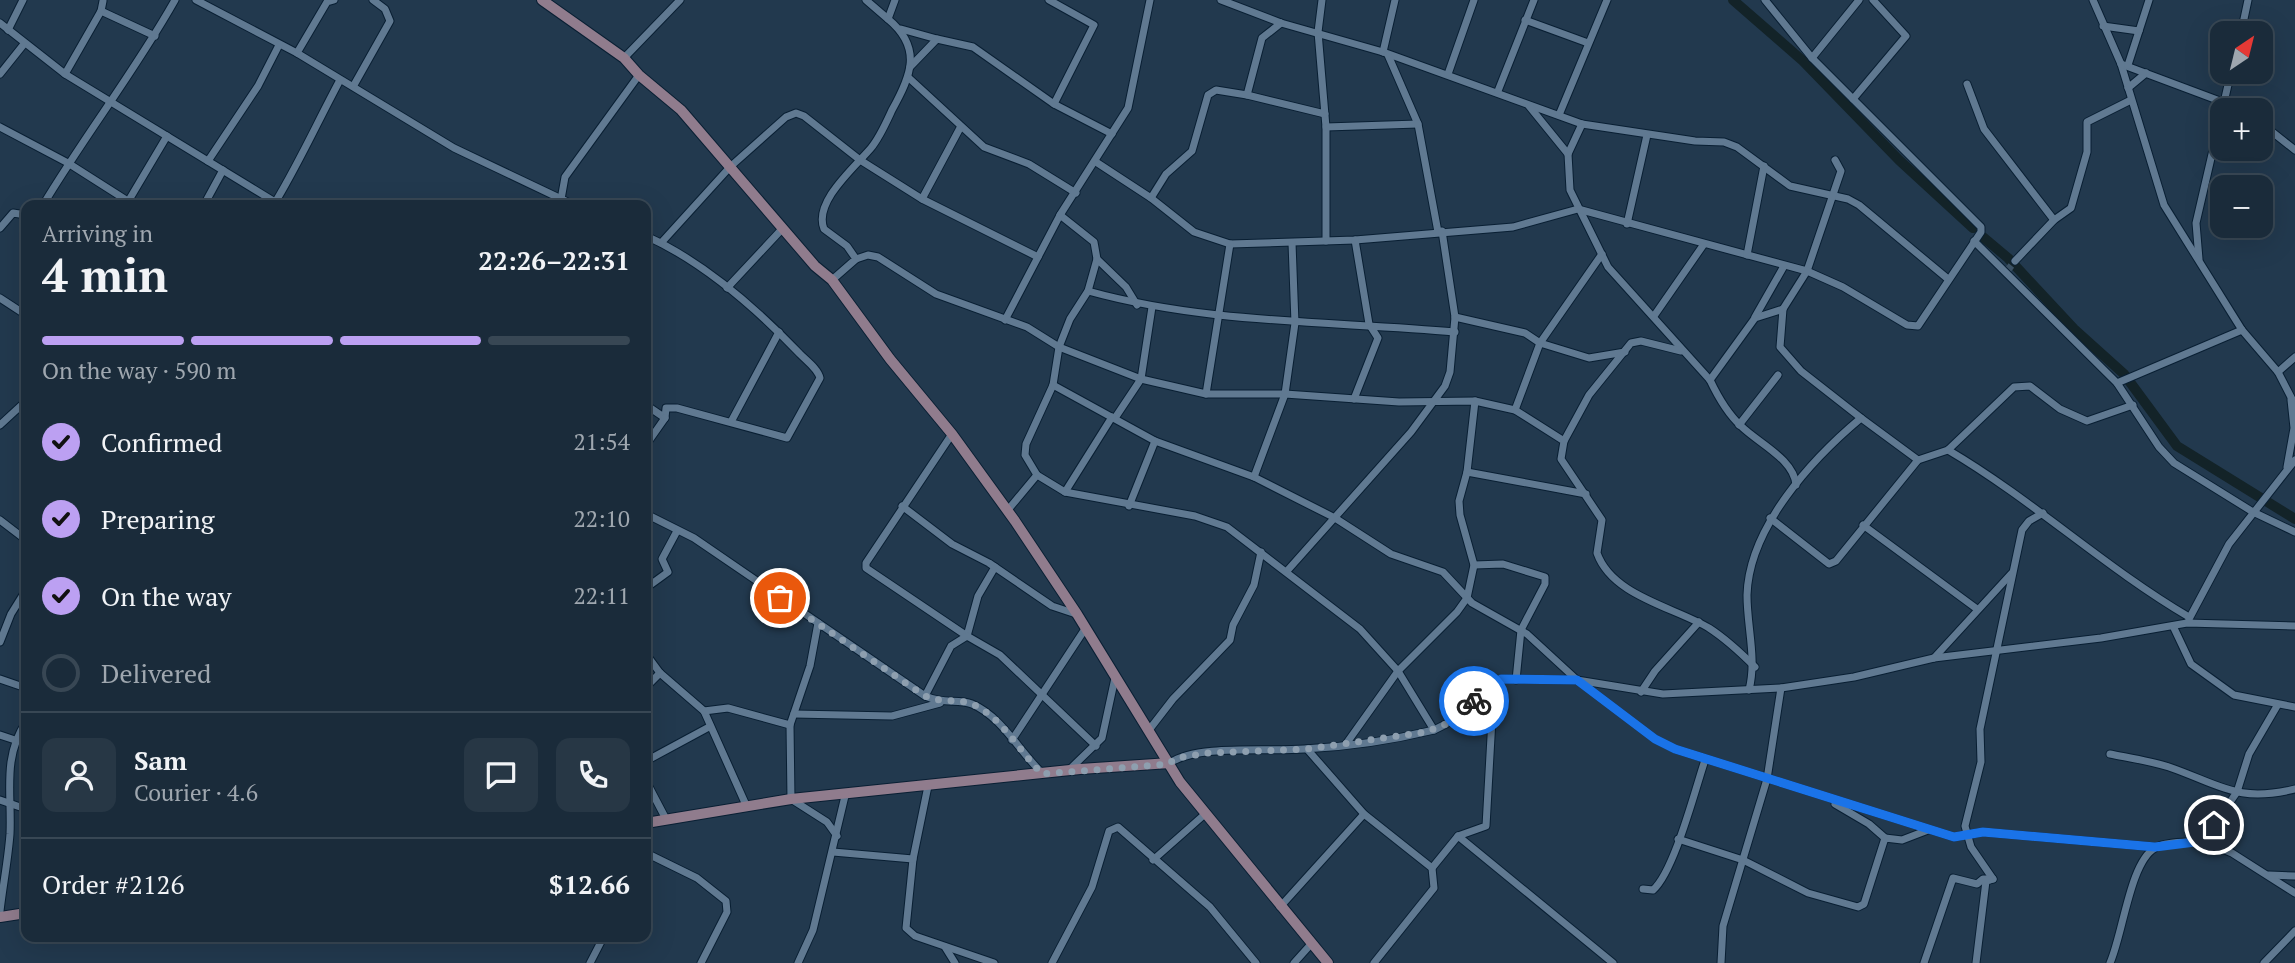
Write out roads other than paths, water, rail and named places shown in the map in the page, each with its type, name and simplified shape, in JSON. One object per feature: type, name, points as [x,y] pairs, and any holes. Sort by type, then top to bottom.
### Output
[{"type":"street","points":[[8,30],[23,0]]},
{"type":"street","points":[[65,74],[101,11],[102,0]]},
{"type":"street","points":[[46,200],[68,163],[155,36],[175,0]]},
{"type":"street","points":[[196,0],[297,53],[340,80],[354,85],[454,148],[555,200]]},
{"type":"street","points":[[354,85],[390,21],[385,9],[373,0]]},
{"type":"street","points":[[542,0],[624,58],[639,75],[681,110],[815,266],[832,280],[890,359],[952,434],[1007,511],[1077,614],[1115,678],[1205,814],[1328,963]]},
{"type":"street","points":[[624,58],[680,0]]},
{"type":"street","points":[[866,0],[900,29],[973,47],[1054,104],[1112,134]]},
{"type":"street","points":[[888,19],[895,0]]},
{"type":"street","points":[[1049,0],[1094,25],[1054,104]]},
{"type":"street","points":[[1005,320],[1060,215],[1096,162],[1130,102],[1150,0]]},
{"type":"street","points":[[1221,0],[1281,23],[1386,53],[1498,91],[1582,124],[1647,135],[1724,142],[1764,166],[1790,186],[1832,195],[1858,205],[1948,279]]},
{"type":"street","points":[[1322,0],[1318,32],[1326,127],[1326,241]]},
{"type":"street","points":[[1287,571],[1435,403],[1450,372],[1455,317],[1440,232],[1418,124],[1386,53],[1395,0]]},
{"type":"street","points":[[1448,74],[1473,0]]},
{"type":"street","points":[[1498,91],[1534,0]]},
{"type":"street","points":[[1559,116],[1607,0]]},
{"type":"street","points":[[1096,162],[1151,198],[1194,232],[1230,244],[1355,240],[1521,226],[1578,209],[1807,271],[1843,287],[1913,327],[1922,322],[1981,232],[1980,225],[1812,58],[1765,0]]},
{"type":"street","points":[[1812,58],[1859,0]]},
{"type":"street","points":[[1853,99],[1906,36],[1872,0]]},
{"type":"street","points":[[2093,0],[2102,26],[2125,65],[2131,100],[2164,205],[2242,331],[2278,372],[2293,402],[2294,428],[2286,471]]},
{"type":"street","points":[[2125,65],[2149,0]]},
{"type":"street","points":[[2244,21],[2248,0]]},
{"type":"street","points":[[297,53],[328,1]]},
{"type":"street","points":[[101,11],[155,36]]},
{"type":"street","points":[[1525,20],[1588,43]]},
{"type":"street","points":[[0,23],[65,74],[273,200]]},
{"type":"street","points":[[1247,95],[1262,38],[1281,23]]},
{"type":"street","points":[[2102,26],[2139,31]]},
{"type":"street","points":[[856,260],[851,249],[824,229],[822,217],[839,184],[876,141],[909,78],[911,55],[900,29]]},
{"type":"street","points":[[909,68],[937,39]]},
{"type":"street","points":[[0,74],[24,44]]},
{"type":"street","points":[[208,161],[258,86],[279,45]]},
{"type":"street","points":[[2125,65],[2210,99]]},
{"type":"street","points":[[2128,88],[2146,74]]},
{"type":"street","points":[[559,200],[565,177],[639,75]]},
{"type":"street","points":[[909,78],[960,128],[984,147],[1029,164],[1076,193]]},
{"type":"street","points":[[280,200],[340,80]]},
{"type":"street","points":[[1967,84],[1984,129],[2054,220]]},
{"type":"street","points":[[1151,198],[1166,174],[1192,151],[1208,95],[1216,90],[1325,114]]},
{"type":"street","points":[[2015,261],[2054,220],[2071,208],[2090,133],[2087,122],[2131,100]]},
{"type":"street","points":[[1527,104],[1568,154]]},
{"type":"street","points":[[661,243],[730,167],[786,117],[796,113],[804,116],[860,160],[922,199],[1038,257]]},
{"type":"street","points":[[1326,127],[1418,124]]},
{"type":"street","points":[[1582,124],[1568,154],[1570,190],[1608,267],[1710,380],[1719,399],[1739,425],[1787,465],[1795,476],[1796,485]]},
{"type":"street","points":[[0,127],[68,163],[129,200]]},
{"type":"street","points":[[922,199],[960,128]]},
{"type":"street","points":[[2273,133],[2295,150]]},
{"type":"street","points":[[1628,224],[1647,135]]},
{"type":"street","points":[[133,200],[167,136]]},
{"type":"street","points":[[1835,160],[1841,172],[1807,271],[1783,309],[1780,348],[1801,371],[1918,460]]},
{"type":"street","points":[[2199,261],[2196,223],[2211,161]]},
{"type":"street","points":[[1747,255],[1764,166]]},
{"type":"street","points":[[207,200],[223,170]]},
{"type":"street","points":[[0,228],[13,213],[21,214]]},
{"type":"street","points":[[1060,215],[1094,242],[1097,259],[1088,291],[1069,319],[1059,347],[1054,386],[1026,444],[1025,455],[1037,475],[1065,492],[1129,506],[1201,517],[1227,527],[1349,619],[1398,671],[1434,730]]},
{"type":"street","points":[[727,288],[783,228]]},
{"type":"street","points":[[651,238],[727,288],[779,332],[820,376],[791,435],[785,438],[732,420],[671,407],[666,408],[665,418],[651,438]]},
{"type":"street","points":[[1354,399],[1378,338],[1369,324],[1355,240]]},
{"type":"street","points":[[1974,241],[2117,383],[2159,447],[2174,463],[2253,512],[2295,532]]},
{"type":"street","points":[[1254,477],[1284,394],[1295,323],[1292,243]]},
{"type":"street","points":[[1206,394],[1230,244]]},
{"type":"street","points":[[1654,316],[1704,244]]},
{"type":"street","points":[[1515,410],[1541,343],[1602,254]]},
{"type":"street","points":[[832,280],[856,260],[868,255],[878,257],[936,294],[1034,331],[1059,347],[1141,379],[1206,394],[1284,394],[1435,403],[1475,401],[1515,410],[1564,440]]},
{"type":"street","points":[[1097,259],[1126,287],[1138,305]]},
{"type":"street","points":[[1710,380],[1755,318],[1784,266]]},
{"type":"street","points":[[1088,291],[1138,305],[1295,323],[1369,324],[1455,332]]},
{"type":"street","points":[[0,298],[21,312]]},
{"type":"street","points":[[1065,492],[1141,379],[1152,307]]},
{"type":"street","points":[[1755,318],[1783,309]]},
{"type":"street","points":[[1455,317],[1525,332],[1541,343],[1593,358],[1625,352]]},
{"type":"street","points":[[2117,383],[2242,331]]},
{"type":"street","points":[[732,420],[779,332]]},
{"type":"street","points":[[1682,352],[1636,341],[1589,395],[1564,440],[1561,459],[1602,520],[1597,554],[1609,572],[1631,590],[1699,622],[1755,667]]},
{"type":"street","points":[[2278,372],[2295,357]]},
{"type":"street","points":[[1739,425],[1778,375]]},
{"type":"street","points":[[1770,518],[1829,564],[1836,561],[1918,460],[1948,450],[2020,385],[2030,386],[2060,409],[2087,421],[2133,405]]},
{"type":"street","points":[[1054,386],[1155,441],[1254,477],[1335,517],[1391,554],[1443,572],[1467,598],[1521,630],[1577,680],[1655,739],[1705,760],[1954,837],[1983,832],[2155,847],[2203,841],[2232,853],[2295,893]]},
{"type":"street","points":[[1346,744],[1398,671],[1457,612],[1467,598],[1474,565],[1460,515],[1459,500],[1467,472],[1475,401]]},
{"type":"street","points":[[0,425],[21,406]]},
{"type":"street","points":[[651,408],[665,418]]},
{"type":"street","points":[[1749,690],[1755,667],[1749,636],[1747,590],[1770,518],[1796,485],[1861,418]]},
{"type":"street","points":[[952,434],[869,557],[866,568],[1000,655],[1041,697],[1096,746]]},
{"type":"street","points":[[1129,506],[1155,441]]},
{"type":"street","points":[[1948,450],[2001,482],[2125,578],[2188,620]]},
{"type":"street","points":[[2188,620],[2220,559],[2295,460]]},
{"type":"street","points":[[1467,472],[1586,494]]},
{"type":"street","points":[[1007,511],[1037,475]]},
{"type":"street","points":[[902,506],[952,544],[995,567],[1052,606],[1077,614]]},
{"type":"street","points":[[1993,879],[1966,836],[1965,821],[1981,762],[1980,729],[2011,573],[2022,530],[2029,521],[2043,513]]},
{"type":"street","points":[[651,517],[694,538],[925,696],[940,703]]},
{"type":"street","points":[[0,520],[21,536]]},
{"type":"street","points":[[1863,526],[1977,609]]},
{"type":"street","points":[[651,584],[668,572],[663,559],[677,531]]},
{"type":"street","points":[[1149,730],[1173,699],[1230,640],[1233,625],[1254,585],[1261,552]]},
{"type":"street","points":[[1474,565],[1503,564],[1545,578],[1521,630],[1516,680]]},
{"type":"street","points":[[925,696],[951,646],[967,636],[978,596],[995,567]]},
{"type":"street","points":[[1934,659],[2011,573]]},
{"type":"street","points":[[0,642],[11,614],[21,598]]},
{"type":"street","points":[[651,822],[791,799],[845,796],[1069,770],[1170,763],[1177,758],[1207,753],[1307,749],[1434,730],[1446,724],[1501,679],[1577,680],[1663,694],[1780,688],[1854,677],[1995,649],[2101,638],[2174,626],[2188,620],[2295,626]]},
{"type":"street","points":[[1641,692],[1655,671],[1699,622]]},
{"type":"street","points":[[791,799],[790,725],[810,666],[818,623]]},
{"type":"street","points":[[2174,626],[2183,652],[2196,669],[2234,695],[2295,708]]},
{"type":"street","points":[[1012,740],[1085,629]]},
{"type":"street","points":[[651,661],[660,673],[704,711],[746,806]]},
{"type":"street","points":[[651,682],[660,673]]},
{"type":"street","points":[[1069,770],[1096,746],[1106,729],[1115,678]]},
{"type":"street","points":[[0,679],[21,686]]},
{"type":"street","points":[[1721,963],[1723,926],[1767,779],[1780,688]]},
{"type":"street","points":[[1374,963],[1434,888],[1432,868],[1458,836],[1486,826],[1492,719],[1478,698]]},
{"type":"street","points":[[794,714],[892,716],[940,703],[965,702],[982,709],[1042,774]]},
{"type":"street","points":[[2203,841],[2236,792],[2249,754],[2277,706]]},
{"type":"street","points":[[704,711],[728,708],[790,725]]},
{"type":"street","points":[[651,758],[709,727]]},
{"type":"street","points":[[0,911],[9,838],[4,801],[15,740],[21,731]]},
{"type":"street","points":[[0,735],[15,740]]},
{"type":"street","points":[[1307,749],[1364,814],[1432,868]]},
{"type":"street","points":[[2110,754],[2169,767],[2236,792],[2265,796],[2295,789]]},
{"type":"street","points":[[1643,889],[1653,890],[1657,886],[1678,839],[1705,760]]},
{"type":"street","points":[[928,786],[913,859],[906,928],[915,936],[994,963]]},
{"type":"street","points":[[651,790],[666,819]]},
{"type":"street","points":[[799,963],[813,930],[845,796]]},
{"type":"street","points":[[1826,798],[1869,824],[1885,838],[1902,840],[1928,830]]},
{"type":"street","points":[[791,799],[827,822],[837,836]]},
{"type":"street","points":[[4,801],[21,807]]},
{"type":"street","points":[[1153,860],[1205,814]]},
{"type":"street","points":[[1280,907],[1364,814]]},
{"type":"street","points":[[1052,963],[1092,887],[1109,831],[1113,828],[1122,829],[1153,860],[1210,907],[1256,963]]},
{"type":"street","points":[[1458,836],[1612,963]]},
{"type":"street","points":[[1678,839],[1743,860],[1808,894],[1860,907],[1885,838]]},
{"type":"street","points":[[2110,963],[2126,916],[2136,869],[2155,847]]},
{"type":"street","points":[[833,852],[913,859]]},
{"type":"street","points":[[651,855],[697,878],[726,901],[727,912],[701,963]]},
{"type":"street","points":[[2268,875],[2295,876]]},
{"type":"street","points":[[1924,963],[1953,878],[1977,884],[1983,879],[1993,879]]},
{"type":"street","points":[[1976,963],[1986,881],[1993,879]]},
{"type":"street","points":[[0,917],[21,915]]},
{"type":"street","points":[[2264,963],[2295,931]]},
{"type":"street","points":[[590,963],[601,942]]},
{"type":"street","points":[[1294,963],[1312,943]]},
{"type":"street","points":[[945,946],[955,963]]},
{"type":"waterway","points":[[1733,0],[1803,61],[1899,160],[1973,228]]},
{"type":"waterway","points":[[1983,237],[2008,258],[2074,329],[2124,374],[2177,446],[2295,519]]},
{"type":"tunnel","points":[[2007,271],[2015,261]]}]
